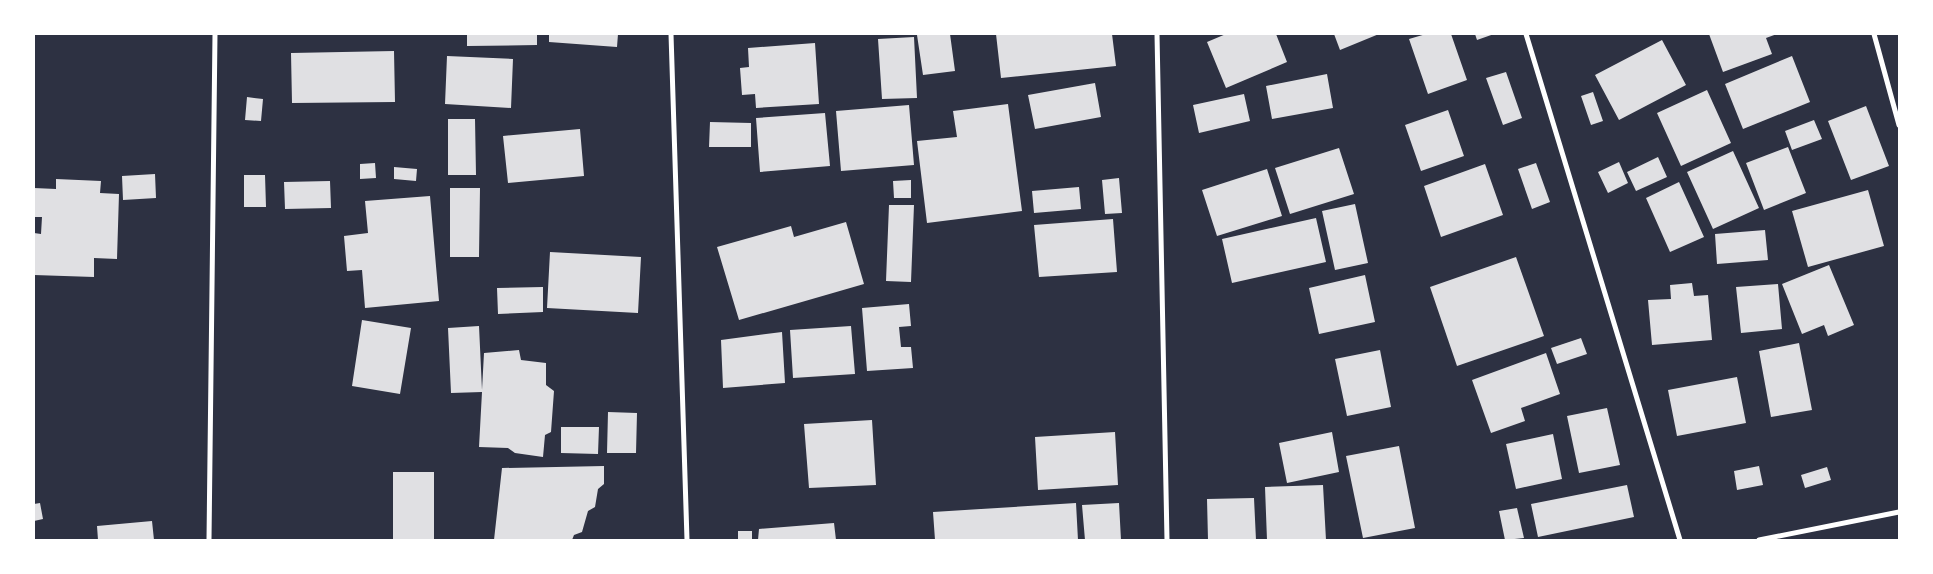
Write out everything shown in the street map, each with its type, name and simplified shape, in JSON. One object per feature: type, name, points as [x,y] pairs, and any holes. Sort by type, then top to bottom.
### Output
[{"type":"street","points":[[209,540],[215,34]]},
{"type":"street","points":[[671,34],[687,540]]},
{"type":"street","points":[[1156,34],[1167,540]]},
{"type":"street","points":[[1526,34],[1680,540]]},
{"type":"street","points":[[1874,34],[1899,125]]},
{"type":"street","points":[[1760,540],[1899,512]]},
{"type":"building","points":[[467,34],[537,34],[537,45],[467,46]]},
{"type":"building","points":[[549,34],[618,34],[617,47],[549,42]]},
{"type":"building","points":[[950,34],[955,71],[923,75],[917,35]]},
{"type":"building","points":[[996,34],[1112,34],[1116,66],[1001,78]]},
{"type":"building","points":[[1226,34],[1276,34],[1287,62],[1226,88],[1207,42]]},
{"type":"building","points":[[1334,34],[1379,34],[1340,50]]},
{"type":"building","points":[[1426,34],[1451,34],[1467,80],[1428,94],[1409,39]]},
{"type":"building","points":[[1475,34],[1494,34],[1477,40]]},
{"type":"building","points":[[1709,34],[1777,34],[1766,38],[1772,54],[1723,72]]},
{"type":"building","points":[[914,37],[917,98],[882,99],[878,39]]},
{"type":"building","points":[[1662,40],[1686,85],[1619,120],[1595,75]]},
{"type":"building","points":[[815,43],[819,104],[756,108],[755,94],[742,95],[740,68],[749,67],[748,48]]},
{"type":"building","points":[[394,51],[395,102],[292,103],[291,53]]},
{"type":"building","points":[[447,56],[513,59],[511,108],[445,104]]},
{"type":"building","points":[[1792,56],[1810,102],[1743,129],[1725,84]]},
{"type":"building","points":[[1506,72],[1522,118],[1503,125],[1486,78]]},
{"type":"building","points":[[1327,74],[1333,108],[1272,119],[1266,86]]},
{"type":"building","points":[[1095,83],[1101,117],[1035,129],[1028,95]]},
{"type":"building","points":[[1707,90],[1731,143],[1681,166],[1657,113]]},
{"type":"building","points":[[1593,92],[1603,121],[1591,125],[1581,96]]},
{"type":"building","points":[[1244,94],[1250,121],[1199,133],[1193,105]]},
{"type":"building","points":[[247,97],[263,99],[261,121],[245,120]]},
{"type":"building","points":[[1008,104],[1022,211],[927,223],[917,141],[957,137],[953,111]]},
{"type":"building","points":[[909,105],[914,165],[841,171],[836,111]]},
{"type":"building","points":[[1866,106],[1889,166],[1851,180],[1828,121]]},
{"type":"building","points":[[1448,110],[1464,156],[1421,171],[1405,125]]},
{"type":"building","points":[[825,113],[830,166],[760,172],[756,118]]},
{"type":"building","points":[[448,119],[475,119],[476,175],[448,175]]},
{"type":"building","points":[[1814,120],[1822,139],[1792,150],[1785,131]]},
{"type":"building","points":[[710,122],[751,123],[751,147],[709,147]]},
{"type":"building","points":[[580,129],[584,176],[508,183],[503,136]]},
{"type":"building","points":[[1788,147],[1806,193],[1764,210],[1746,163]]},
{"type":"building","points":[[1339,148],[1354,194],[1290,214],[1275,168]]},
{"type":"building","points":[[1733,151],[1759,208],[1713,229],[1687,172]]},
{"type":"building","points":[[1658,157],[1667,177],[1636,191],[1627,172]]},
{"type":"building","points":[[1619,162],[1628,183],[1608,193],[1598,172]]},
{"type":"building","points":[[375,163],[376,178],[360,179],[360,164]]},
{"type":"building","points":[[1536,163],[1550,202],[1532,209],[1518,169]]},
{"type":"building","points":[[1485,164],[1503,215],[1441,237],[1424,186]]},
{"type":"building","points":[[394,167],[417,169],[416,181],[394,179]]},
{"type":"building","points":[[1267,169],[1282,216],[1217,236],[1202,190]]},
{"type":"building","points":[[155,174],[156,198],[123,200],[122,176]]},
{"type":"building","points":[[244,175],[265,175],[266,207],[244,207]]},
{"type":"building","points":[[1119,178],[1122,213],[1105,214],[1102,180]]},
{"type":"building","points":[[56,179],[101,181],[100,193],[119,194],[117,259],[94,258],[94,277],[34,275],[34,233],[41,234],[42,217],[34,217],[34,188],[56,189]]},
{"type":"building","points":[[911,180],[911,198],[894,198],[893,181]]},
{"type":"building","points":[[330,181],[331,208],[285,209],[284,182]]},
{"type":"building","points":[[1679,182],[1704,237],[1670,252],[1646,198]]},
{"type":"building","points":[[1079,187],[1081,209],[1034,213],[1032,191]]},
{"type":"building","points":[[450,188],[480,188],[479,257],[450,257]]},
{"type":"building","points":[[1868,190],[1884,246],[1808,267],[1792,211]]},
{"type":"building","points":[[430,196],[439,301],[365,308],[362,270],[347,271],[344,236],[368,233],[365,201]]},
{"type":"building","points":[[1355,204],[1368,263],[1335,270],[1322,211]]},
{"type":"building","points":[[889,205],[914,205],[911,282],[886,281]]},
{"type":"building","points":[[1316,218],[1326,262],[1232,283],[1222,239]]},
{"type":"building","points":[[1113,219],[1117,272],[1039,277],[1034,225]]},
{"type":"building","points":[[846,222],[864,284],[739,320],[717,247],[791,226],[794,237]]},
{"type":"building","points":[[1765,230],[1768,260],[1717,264],[1715,234]]},
{"type":"building","points":[[550,252],[641,257],[638,313],[547,308]]},
{"type":"building","points":[[1516,257],[1544,336],[1457,366],[1430,287]]},
{"type":"building","points":[[1829,265],[1854,325],[1828,336],[1824,325],[1802,334],[1782,284]]},
{"type":"building","points":[[1365,275],[1375,322],[1319,334],[1309,288]]},
{"type":"building","points":[[1692,283],[1694,296],[1708,295],[1712,340],[1652,345],[1648,300],[1671,299],[1670,285]]},
{"type":"building","points":[[1778,284],[1782,329],[1741,333],[1736,287]]},
{"type":"building","points":[[543,287],[543,312],[498,314],[497,288]]},
{"type":"building","points":[[909,304],[911,326],[899,327],[901,347],[911,347],[913,368],[867,371],[862,308]]},
{"type":"building","points":[[362,320],[411,328],[400,394],[352,386]]},
{"type":"building","points":[[479,326],[482,390],[484,353],[519,350],[521,360],[546,363],[546,385],[554,391],[551,432],[545,435],[543,457],[515,453],[508,448],[479,447],[482,392],[451,393],[448,328]]},
{"type":"building","points":[[851,326],[855,374],[793,378],[790,330]]},
{"type":"building","points":[[782,332],[785,383],[723,388],[721,340]]},
{"type":"building","points":[[1581,338],[1587,354],[1557,364],[1551,348]]},
{"type":"building","points":[[1799,343],[1812,410],[1771,417],[1759,351]]},
{"type":"building","points":[[1380,350],[1391,407],[1347,416],[1335,359]]},
{"type":"building","points":[[1546,353],[1560,394],[1521,408],[1525,421],[1491,433],[1472,380]]},
{"type":"building","points":[[1737,377],[1746,423],[1677,436],[1668,390]]},
{"type":"building","points":[[1607,408],[1620,465],[1579,473],[1567,416]]},
{"type":"building","points":[[608,412],[637,413],[636,453],[607,453]]},
{"type":"building","points":[[872,420],[876,485],[809,488],[804,424]]},
{"type":"building","points":[[561,427],[599,427],[598,454],[561,453]]},
{"type":"building","points":[[1115,432],[1118,485],[1038,490],[1035,437]]},
{"type":"building","points":[[1332,432],[1339,472],[1287,483],[1279,443]]},
{"type":"building","points":[[1553,434],[1562,479],[1516,489],[1506,444]]},
{"type":"building","points":[[1399,446],[1415,528],[1363,538],[1346,456]]},
{"type":"building","points":[[604,466],[604,484],[598,489],[595,507],[588,511],[582,532],[574,535],[572,540],[494,540],[502,468]]},
{"type":"building","points":[[1759,466],[1763,485],[1737,490],[1734,471]]},
{"type":"building","points":[[1827,467],[1831,480],[1805,488],[1801,475]]},
{"type":"building","points":[[393,472],[434,472],[434,540],[393,540]]},
{"type":"building","points":[[1323,485],[1326,540],[1267,540],[1265,487]]},
{"type":"building","points":[[1627,485],[1634,517],[1538,537],[1531,504]]},
{"type":"building","points":[[1254,498],[1256,540],[1208,540],[1207,499]]},
{"type":"building","points":[[40,503],[43,519],[34,521],[34,504]]},
{"type":"building","points":[[1076,503],[1078,540],[935,540],[933,512]]},
{"type":"building","points":[[1119,503],[1121,540],[1085,540],[1082,505]]},
{"type":"building","points":[[1517,508],[1524,538],[1505,540],[1499,511]]},
{"type":"building","points":[[152,521],[154,540],[98,540],[97,526]]},
{"type":"building","points":[[834,523],[836,540],[758,540],[759,529]]},
{"type":"building","points":[[738,531],[752,531],[752,540],[738,540]]}]
